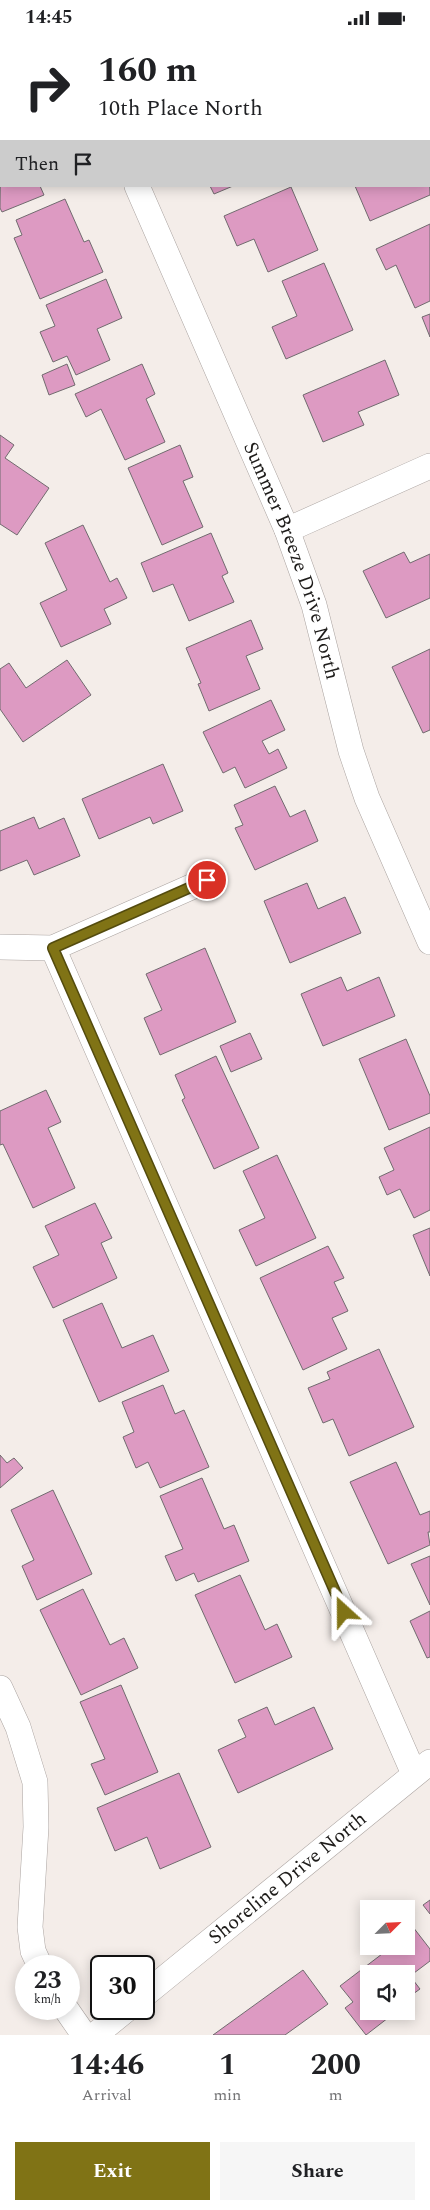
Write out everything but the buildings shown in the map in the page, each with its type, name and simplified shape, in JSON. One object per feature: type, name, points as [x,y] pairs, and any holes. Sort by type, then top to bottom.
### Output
[{"type":"street","name":"Summer Breeze Drive North","points":[[138,187],[288,530],[314,605],[351,751],[367,798],[430,942]]},
{"type":"street","points":[[288,530],[430,466]]},
{"type":"street","points":[[0,947],[53,948],[207,880]]},
{"type":"street","points":[[53,948],[422,1768]]},
{"type":"street","points":[[0,1688],[18,1727],[35,1782],[36,1827],[30,1927],[35,1955]]},
{"type":"street","name":"Shoreline Drive North","points":[[155,1986],[422,1768]]},
{"type":"street","points":[[74,2020],[84,2035]]},
{"type":"street","points":[[95,2035],[113,2020]]},
{"type":"route","points":[[207,880],[53,948],[344,1612]]}]
